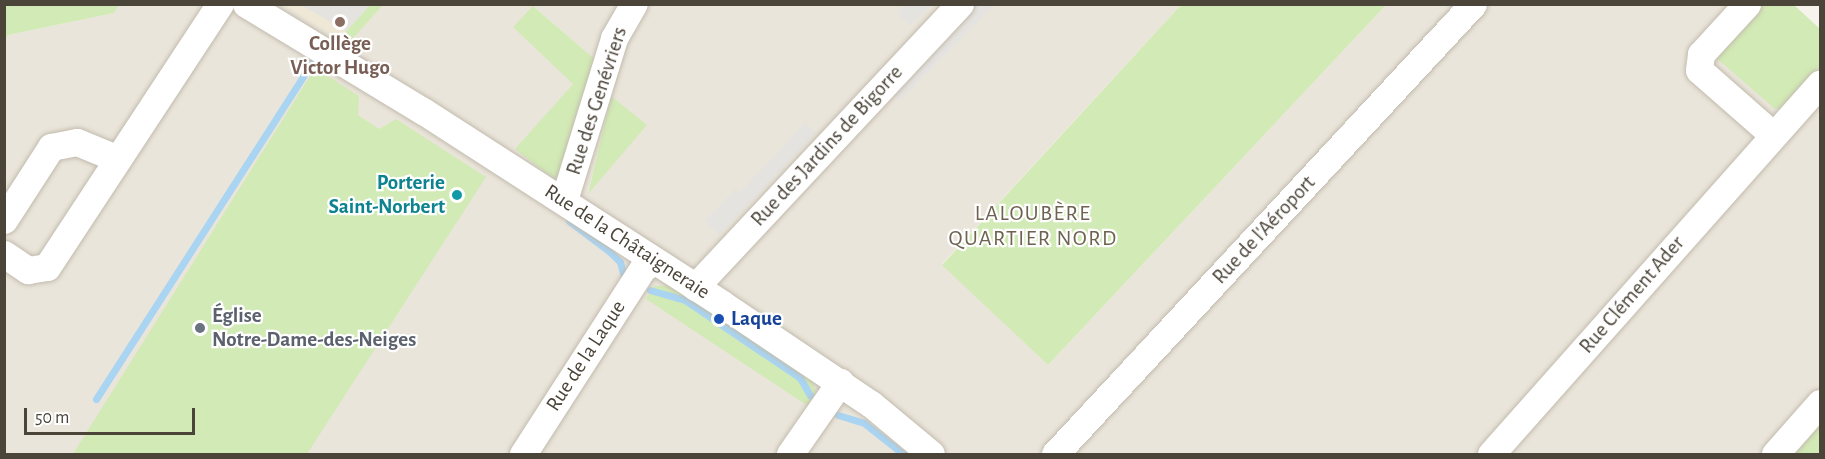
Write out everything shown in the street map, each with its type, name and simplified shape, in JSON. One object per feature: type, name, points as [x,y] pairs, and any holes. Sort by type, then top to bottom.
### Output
[{"type":"street","points":[[4,254],[28,270],[47,267],[220,4]]},
{"type":"street","name":"Rue de la Châtaigneraie","points":[[246,4],[564,200],[653,262],[840,382],[931,454]]},
{"type":"street","name":"Rue des Genévriers","points":[[564,200],[614,38],[634,4]]},
{"type":"street","name":"Rue des Jardins de Bigorre","points":[[695,287],[960,4]]},
{"type":"street","name":"Rue de l'Aéroport","points":[[1055,454],[1473,4]]},
{"type":"street","points":[[1747,4],[1701,54],[1699,70],[1773,135]]},
{"type":"street","name":"Rue Clément Ader","points":[[1491,454],[1773,135],[1821,84]]},
{"type":"street","points":[[4,220],[51,147],[77,142],[118,159]]},
{"type":"street","name":"Rue de la Laque","points":[[523,454],[643,268],[653,262]]},
{"type":"street","points":[[790,454],[840,382]]},
{"type":"street","points":[[1774,454],[1821,403]]},
{"type":"shaded area","points":[[119,4],[1181,5],[942,264],[1048,365],[1386,5],[1759,5],[1781,108],[1820,66],[1820,419],[1789,454],[5,454],[4,40],[8,35],[114,13]],"holes":[[[533,6],[598,62],[516,149],[573,84]],[[611,97],[646,126],[588,193]]]},
{"type":"shaded area","points":[[370,4],[346,31],[301,5]]},
{"type":"shaded area","points":[[906,4],[932,5],[910,26],[897,13]]},
{"type":"shaded area","name":"Collège Victor Hugo","points":[[284,5],[383,5],[347,45]]},
{"type":"shaded area","points":[[967,5],[994,5],[900,101],[887,88]]},
{"type":"shaded area","points":[[805,123],[816,133],[719,235],[705,221],[735,189],[739,193]]},
{"type":"green space","points":[[5,4],[119,5],[114,13],[8,35],[5,40]]},
{"type":"green space","points":[[370,5],[383,5],[347,45],[339,39]]},
{"type":"green space","points":[[1181,5],[1386,5],[1048,365],[942,265]]},
{"type":"green space","points":[[1759,5],[1794,5],[1820,29],[1820,66],[1781,108],[1775,109],[1714,56]]},
{"type":"green space","points":[[533,6],[598,62],[563,176],[553,178],[515,149],[573,84],[513,27]]},
{"type":"green space","points":[[315,68],[359,96],[358,115],[379,129],[396,119],[486,177],[307,454],[73,454]]},
{"type":"green space","points":[[611,96],[647,125],[588,194]]},
{"type":"green space","points":[[654,286],[669,286],[811,376],[816,393],[808,406],[646,299]]},
{"type":"green space","points":[[1820,419],[1820,454],[1789,454]]},
{"type":"waterway","points":[[96,399],[313,61]]},
{"type":"waterway","points":[[569,221],[620,262],[624,277]]},
{"type":"waterway","points":[[650,290],[685,300],[800,378],[810,395]]},
{"type":"waterway","points":[[838,415],[864,423],[903,454]]},
{"type":"place","name":"Collège Victor Hugo","points":[[340,22]]},
{"type":"place","name":"Porterie Saint-Norbert","points":[[457,195]]},
{"type":"place","name":"Laque","points":[[719,319]]},
{"type":"place","name":"Église Notre-Dame-des-Neiges","points":[[200,328]]},
{"type":"district","name":"LALOUBÈRE QUARTIER NORD","points":[[1033,226]]}]
